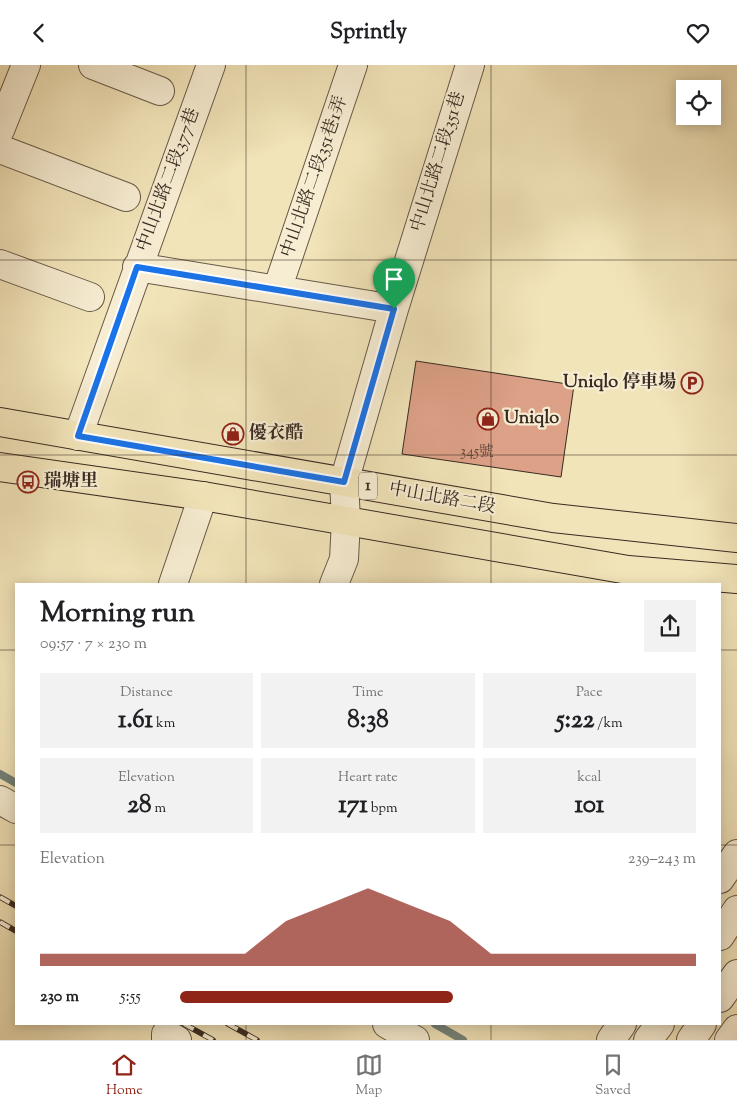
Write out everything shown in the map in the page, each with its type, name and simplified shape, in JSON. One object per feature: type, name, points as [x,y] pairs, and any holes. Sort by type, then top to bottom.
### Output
[{"type":"main road","name":"中山北路二段","points":[[0,422],[553,518],[737,538]]},
{"type":"main road","name":"1","points":[[0,467],[203,496],[628,570],[737,579]]},
{"type":"street","points":[[0,129],[26,65]]},
{"type":"street","points":[[92,65],[160,91]]},
{"type":"street","name":"中山北路二段377巷","points":[[78,436],[211,65]]},
{"type":"street","name":"中山北路二段351巷1弄","points":[[277,290],[353,65]]},
{"type":"street","name":"中山北路二段351巷","points":[[334,583],[344,559],[346,520],[344,482],[394,309],[470,65]]},
{"type":"street","points":[[0,149],[126,197]]},
{"type":"street","points":[[0,264],[90,297]]},
{"type":"street","points":[[137,267],[394,309]]},
{"type":"street","points":[[173,583],[203,496]]},
{"type":"street","points":[[0,800],[15,808]]},
{"type":"street","points":[[721,878],[737,854]]},
{"type":"street","points":[[721,934],[737,910]]},
{"type":"street","points":[[721,997],[737,974]]},
{"type":"street","points":[[388,1025],[415,1040]]},
{"type":"street","points":[[611,1040],[621,1025]]},
{"type":"street","points":[[648,1040],[659,1025]]},
{"type":"street","points":[[691,1040],[701,1025]]},
{"type":"street","points":[[729,1040],[737,1029]]},
{"type":"building","name":"Uniqlo","points":[[416,361],[574,385],[561,477],[402,454]]},
{"type":"waterway","points":[[0,774],[15,782]]},
{"type":"waterway","points":[[437,1025],[463,1040]]},
{"type":"railway","points":[[0,897],[15,905]]},
{"type":"railway","points":[[0,922],[15,930]]},
{"type":"railway","points":[[186,1025],[213,1040]]},
{"type":"railway","points":[[230,1025],[257,1040]]},
{"type":"place","name":"Uniqlo 停車場","points":[[692,383]]},
{"type":"place","name":"Uniqlo","points":[[488,419]]},
{"type":"place","name":"優衣酷","points":[[233,434]]},
{"type":"place","name":"瑞塘里","points":[[28,482]]},
{"type":"route","points":[[137,267],[394,309],[344,482],[78,436],[137,267]]}]
